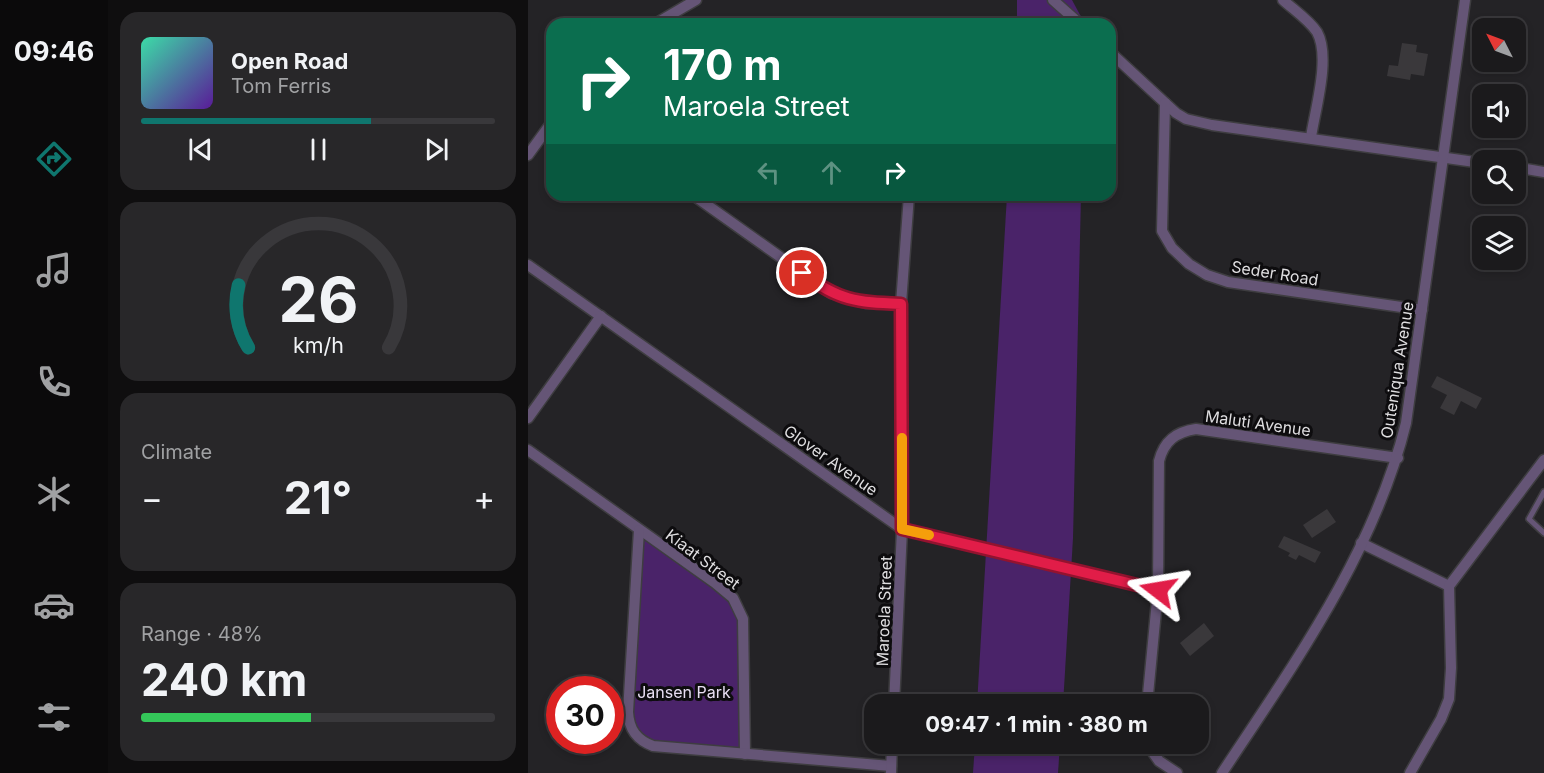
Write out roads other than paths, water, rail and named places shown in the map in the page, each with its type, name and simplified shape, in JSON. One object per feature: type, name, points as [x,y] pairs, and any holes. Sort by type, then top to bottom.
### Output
[{"type":"street","points":[[665,18],[696,0]]},
{"type":"street","points":[[1053,0],[1073,18]]},
{"type":"street","points":[[1284,0],[1316,31],[1321,44],[1323,62],[1311,137]]},
{"type":"street","name":"Outeniqua Avenue","points":[[1222,773],[1327,612],[1361,543],[1398,458],[1406,423],[1465,0]]},
{"type":"street","points":[[1116,58],[1165,104],[1186,119],[1212,125],[1311,137],[1472,161]]},
{"type":"street","name":"Seder Road","points":[[1165,104],[1161,222],[1172,248],[1189,264],[1207,275],[1228,282],[1422,310]]},
{"type":"street","points":[[528,155],[546,130]]},
{"type":"street","points":[[1526,170],[1544,172]]},
{"type":"street","points":[[701,201],[831,293],[866,303],[901,304]]},
{"type":"street","name":"Maroela Street","points":[[894,694],[902,529],[901,304],[909,201]]},
{"type":"street","name":"Glover Avenue","points":[[528,264],[902,529],[1158,590]]},
{"type":"street","points":[[528,418],[601,316]]},
{"type":"street","name":"Maluti Avenue","points":[[1148,694],[1158,590],[1159,461],[1167,442],[1176,435],[1196,429],[1398,458]]},
{"type":"street","name":"Kiaat Street","points":[[528,450],[726,591],[740,609],[744,635],[745,754]]},
{"type":"street","points":[[1410,773],[1441,719],[1449,699],[1449,586],[1544,460]]},
{"type":"street","points":[[639,530],[628,712],[634,733],[648,744],[891,770],[892,754]]},
{"type":"street","points":[[1361,543],[1449,586]]},
{"type":"street","points":[[1154,754],[1159,761],[1177,773]]},
{"type":"lane","points":[[1544,492],[1529,519],[1544,533]]},
{"type":"park label","name":"Jansen Park","points":[[684,692]]}]
